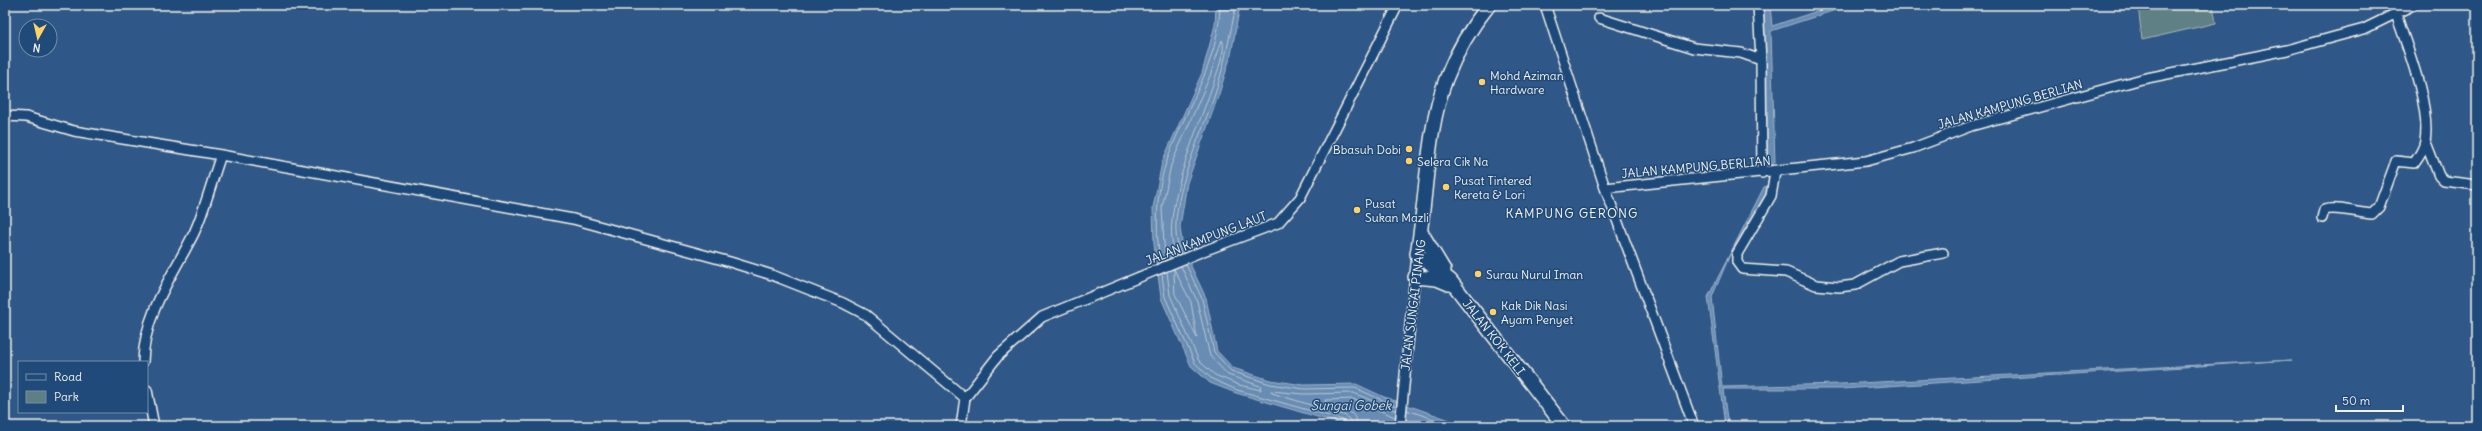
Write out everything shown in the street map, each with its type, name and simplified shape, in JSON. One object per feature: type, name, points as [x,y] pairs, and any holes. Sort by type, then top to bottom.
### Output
[{"type":"street","name":"JALAN KAMPUNG LAUT","points":[[964,398],[998,356],[1042,317],[1198,253],[1278,223],[1300,198],[1398,5]]},
{"type":"street","name":"JALAN SUNGAI PINANG","points":[[1400,426],[1415,278],[1430,160],[1445,81],[1466,39],[1489,5]]},
{"type":"street","points":[[1545,5],[1605,188],[1694,426]]},
{"type":"street","points":[[1758,5],[1762,60],[1762,173]]},
{"type":"street","name":"JALAN KAMPUNG BERLIAN","points":[[1605,188],[1866,162],[1914,148],[1971,126],[2142,78],[2281,52],[2328,39],[2364,28],[2413,5]]},
{"type":"street","points":[[2396,14],[2418,85],[2424,115],[2425,140],[2439,176],[2444,181],[2477,185]]},
{"type":"street","points":[[1599,18],[1694,48],[1741,53],[1762,60]]},
{"type":"street","points":[[5,116],[26,117],[74,131],[221,155],[573,219],[772,275],[843,303],[866,315],[964,398],[961,426]]},
{"type":"street","points":[[2322,218],[2324,210],[2333,207],[2342,211],[2372,214],[2379,207],[2396,161],[2414,163],[2421,153],[2425,140]]},
{"type":"street","points":[[143,361],[143,346],[163,287],[194,232],[221,155]]},
{"type":"street","points":[[1775,172],[1771,196],[1738,249],[1737,262],[1742,269],[1786,272],[1816,285],[1839,288],[1855,285],[1899,261],[1943,253]]},
{"type":"street","points":[[1421,232],[1453,284]]},
{"type":"street","name":"JALAN KOK KELI","points":[[1418,254],[1453,284],[1564,426]]},
{"type":"street","points":[[1415,278],[1437,279],[1453,284]]},
{"type":"street","points":[[148,395],[154,426]]},
{"type":"green space","points":[[2138,5],[2213,5],[2216,23],[2142,40]]},
{"type":"water","name":"Sungai Gobek","points":[[1216,5],[1240,5],[1231,55],[1219,94],[1187,183],[1180,227],[1183,249],[1206,298],[1217,351],[1233,368],[1270,380],[1304,385],[1356,384],[1384,397],[1467,426],[1348,426],[1236,393],[1210,383],[1191,366],[1161,298],[1154,244],[1153,208],[1162,162],[1202,73],[1215,25]]},
{"type":"water","points":[[1764,5],[1770,5],[1772,26],[1836,5],[1851,5],[1771,31],[1775,162],[1770,166],[1767,150]]},
{"type":"water","points":[[1768,185],[1770,190],[1729,257],[1712,297],[1722,387],[1841,384],[2292,360],[1841,389],[1723,389],[1728,426],[1725,426],[1708,297],[1764,187]]},
{"type":"place","name":"Mohd Aziman Hardware","points":[[1482,82]]},
{"type":"place","name":"Bbasuh Dobi","points":[[1409,149]]},
{"type":"place","name":"Selera Cik Na","points":[[1409,161]]},
{"type":"place","name":"Pusat Tintered Kereta & Lori","points":[[1446,187]]},
{"type":"place","name":"Pusat Sukan Mazli","points":[[1357,210]]},
{"type":"place","name":"Surau Nurul Iman","points":[[1478,274]]},
{"type":"place","name":"Kak Dik Nasi Ayam Penyet","points":[[1493,312]]},
{"type":"district","name":"KAMPUNG GERONG","points":[[1572,213]]}]
